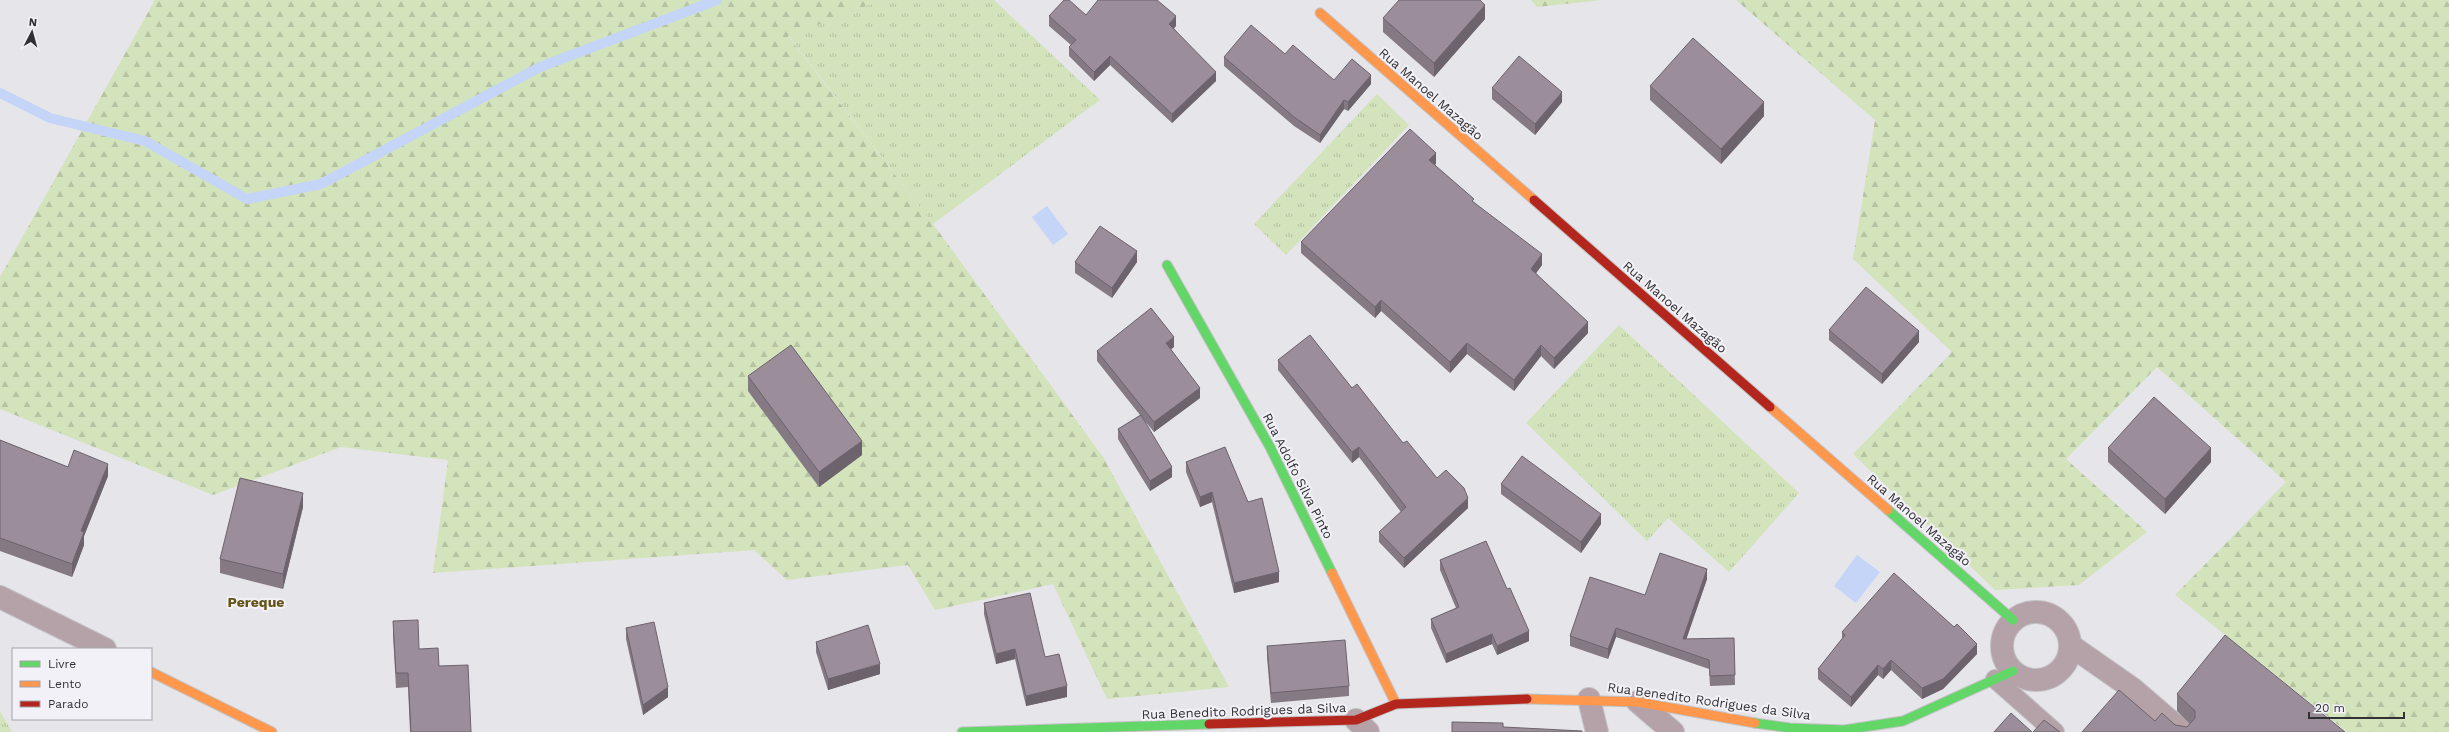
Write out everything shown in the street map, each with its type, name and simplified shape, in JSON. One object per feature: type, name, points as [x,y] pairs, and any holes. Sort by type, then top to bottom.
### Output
[{"type":"street","name":"Rua Manoel Mazagão","points":[[1320,13],[2013,620]]},
{"type":"street","name":"Rua Adolfo Silva Pinto","points":[[1167,265],[1270,447],[1396,704]]},
{"type":"street","points":[[0,597],[103,648]]},
{"type":"street","points":[[2044,612],[2063,624],[2070,645],[2065,664],[2050,677],[2031,680],[2004,675],[2006,662],[2002,651],[2002,640],[2006,629],[2013,620],[2023,614],[2044,612]]},
{"type":"street","points":[[2070,645],[2133,689],[2183,732]]},
{"type":"street","points":[[152,672],[272,732]]},
{"type":"street","name":"Rua Benedito Rodrigues da Silva","points":[[962,732],[1362,726],[1396,704],[1542,698],[1638,702],[1747,722],[1790,728],[1844,730],[1903,721],[2004,675]]},
{"type":"street","points":[[1589,699],[1597,732]]},
{"type":"street","points":[[1638,702],[1673,732]]},
{"type":"lane","points":[[2004,675],[2055,732]]},
{"type":"green space","points":[[155,0],[882,0],[788,36],[939,232],[1103,457],[1229,687],[1107,699],[1053,584],[935,610],[908,565],[787,580],[754,550],[433,573],[448,460],[341,447],[213,495],[0,409],[0,277]]},
{"type":"green space","points":[[882,0],[994,0],[1100,100],[933,224],[788,35]]},
{"type":"green space","points":[[1531,0],[1603,0],[1537,7]]},
{"type":"green space","points":[[1736,0],[2449,0],[2449,732],[2347,732],[2175,595],[2286,482],[2157,367],[2066,459],[2147,532],[2079,585],[1995,590],[1853,454],[1952,352],[1853,259],[1875,120]]},
{"type":"green space","points":[[1377,94],[1409,125],[1286,255],[1254,224]]},
{"type":"green space","points":[[1619,325],[1799,493],[1729,572],[1668,518],[1647,541],[1526,423]]},
{"type":"green space","points":[[0,711],[12,732],[0,732]]},
{"type":"water","points":[[1047,206],[1068,234],[1053,245],[1032,217]]},
{"type":"water","points":[[1857,555],[1880,572],[1856,603],[1834,586]]},
{"type":"building","points":[[1064,0],[1069,0],[1086,15],[1098,0],[1157,0],[1176,16],[1169,24],[1216,72],[1172,114],[1110,56],[1094,72],[1069,47],[1076,40],[1049,16]]},
{"type":"building","points":[[1399,0],[1480,0],[1485,5],[1434,63],[1383,18]]},
{"type":"building","points":[[1251,25],[1285,54],[1293,45],[1334,80],[1352,59],[1371,75],[1348,102],[1344,100],[1320,135],[1294,117],[1224,57]]},
{"type":"building","points":[[1693,38],[1764,102],[1721,149],[1650,86]]},
{"type":"building","points":[[1519,56],[1562,92],[1535,124],[1492,88]]},
{"type":"building","points":[[1410,129],[1436,153],[1429,160],[1474,199],[1472,201],[1542,254],[1531,269],[1588,322],[1554,358],[1541,345],[1514,380],[1467,343],[1450,362],[1381,300],[1375,307],[1301,242]]},
{"type":"building","points":[[1100,226],[1137,251],[1112,288],[1075,262]]},
{"type":"building","points":[[1866,287],[1919,331],[1882,374],[1829,330]]},
{"type":"building","points":[[1151,308],[1174,337],[1166,343],[1200,388],[1154,422],[1097,351]]},
{"type":"building","points":[[1310,335],[1352,388],[1357,384],[1403,443],[1407,441],[1437,478],[1446,470],[1464,488],[1468,498],[1404,558],[1379,532],[1406,507],[1359,447],[1352,452],[1278,360]]},
{"type":"building","points":[[791,345],[862,441],[819,472],[748,376]]},
{"type":"building","points":[[2154,397],[2211,448],[2165,499],[2108,448]]},
{"type":"building","points":[[1141,415],[1172,467],[1150,481],[1118,429]]},
{"type":"building","points":[[0,440],[68,467],[74,450],[108,464],[81,531],[84,532],[72,564],[0,538]]},
{"type":"building","points":[[1225,447],[1248,502],[1262,498],[1279,572],[1234,583],[1212,492],[1200,497],[1186,462]]},
{"type":"building","points":[[1522,456],[1601,514],[1581,542],[1501,484]]},
{"type":"building","points":[[240,478],[303,493],[283,574],[220,559]]},
{"type":"building","points":[[1486,541],[1507,589],[1510,588],[1529,631],[1497,646],[1492,634],[1446,654],[1431,619],[1459,607],[1440,560]]},
{"type":"building","points":[[1660,553],[1707,569],[1683,639],[1734,638],[1735,675],[1710,676],[1709,660],[1616,628],[1608,649],[1570,636],[1590,577],[1645,595]]},
{"type":"building","points":[[1894,573],[1954,627],[1957,624],[1977,644],[1943,679],[1922,688],[1891,660],[1883,669],[1878,665],[1851,697],[1818,669],[1845,635],[1842,632]]},
{"type":"building","points":[[1030,593],[1045,657],[1059,654],[1067,686],[1026,696],[1015,649],[996,654],[984,603]]},
{"type":"building","points":[[418,620],[419,649],[438,648],[439,666],[468,665],[471,732],[411,732],[408,673],[396,673],[393,621]]},
{"type":"building","points":[[654,622],[668,687],[643,705],[626,628]]},
{"type":"building","points":[[868,625],[880,664],[828,679],[816,642]]},
{"type":"building","points":[[2225,635],[2345,732],[2082,732],[2119,690],[2155,721],[2162,713],[2175,725],[2187,727],[2195,718],[2195,711],[2177,694]]},
{"type":"building","points":[[1345,640],[1349,686],[1271,693],[1267,646]]},
{"type":"building","points":[[2011,713],[2032,732],[1994,732]]},
{"type":"building","points":[[2044,720],[2060,732],[2033,732]]},
{"type":"building","points":[[1452,722],[1503,723],[1503,727],[1582,732],[1452,732]]},
{"type":"waterway","points":[[0,93],[50,118],[145,141],[247,199],[321,184],[540,67],[717,0]]},
{"type":"traffic: fast","points":[[1167,265],[1270,447],[1332,573]]},
{"type":"traffic: fast","points":[[1888,510],[2013,620]]},
{"type":"traffic: fast","points":[[1755,723],[1790,728],[1844,730],[1903,721],[2013,671]]},
{"type":"traffic: fast","points":[[962,732],[1209,724]]},
{"type":"traffic: slow","points":[[1320,13],[1534,200]]},
{"type":"traffic: slow","points":[[1770,407],[1888,510]]},
{"type":"traffic: slow","points":[[1332,573],[1396,704]]},
{"type":"traffic: slow","points":[[152,672],[272,732]]},
{"type":"traffic: slow","points":[[1527,699],[1638,702],[1755,723]]},
{"type":"traffic: jam","points":[[1534,200],[1770,407]]},
{"type":"traffic: jam","points":[[1209,724],[1356,720],[1396,704],[1527,699]]},
{"type":"district","name":"Pereque","points":[[256,602]]}]
